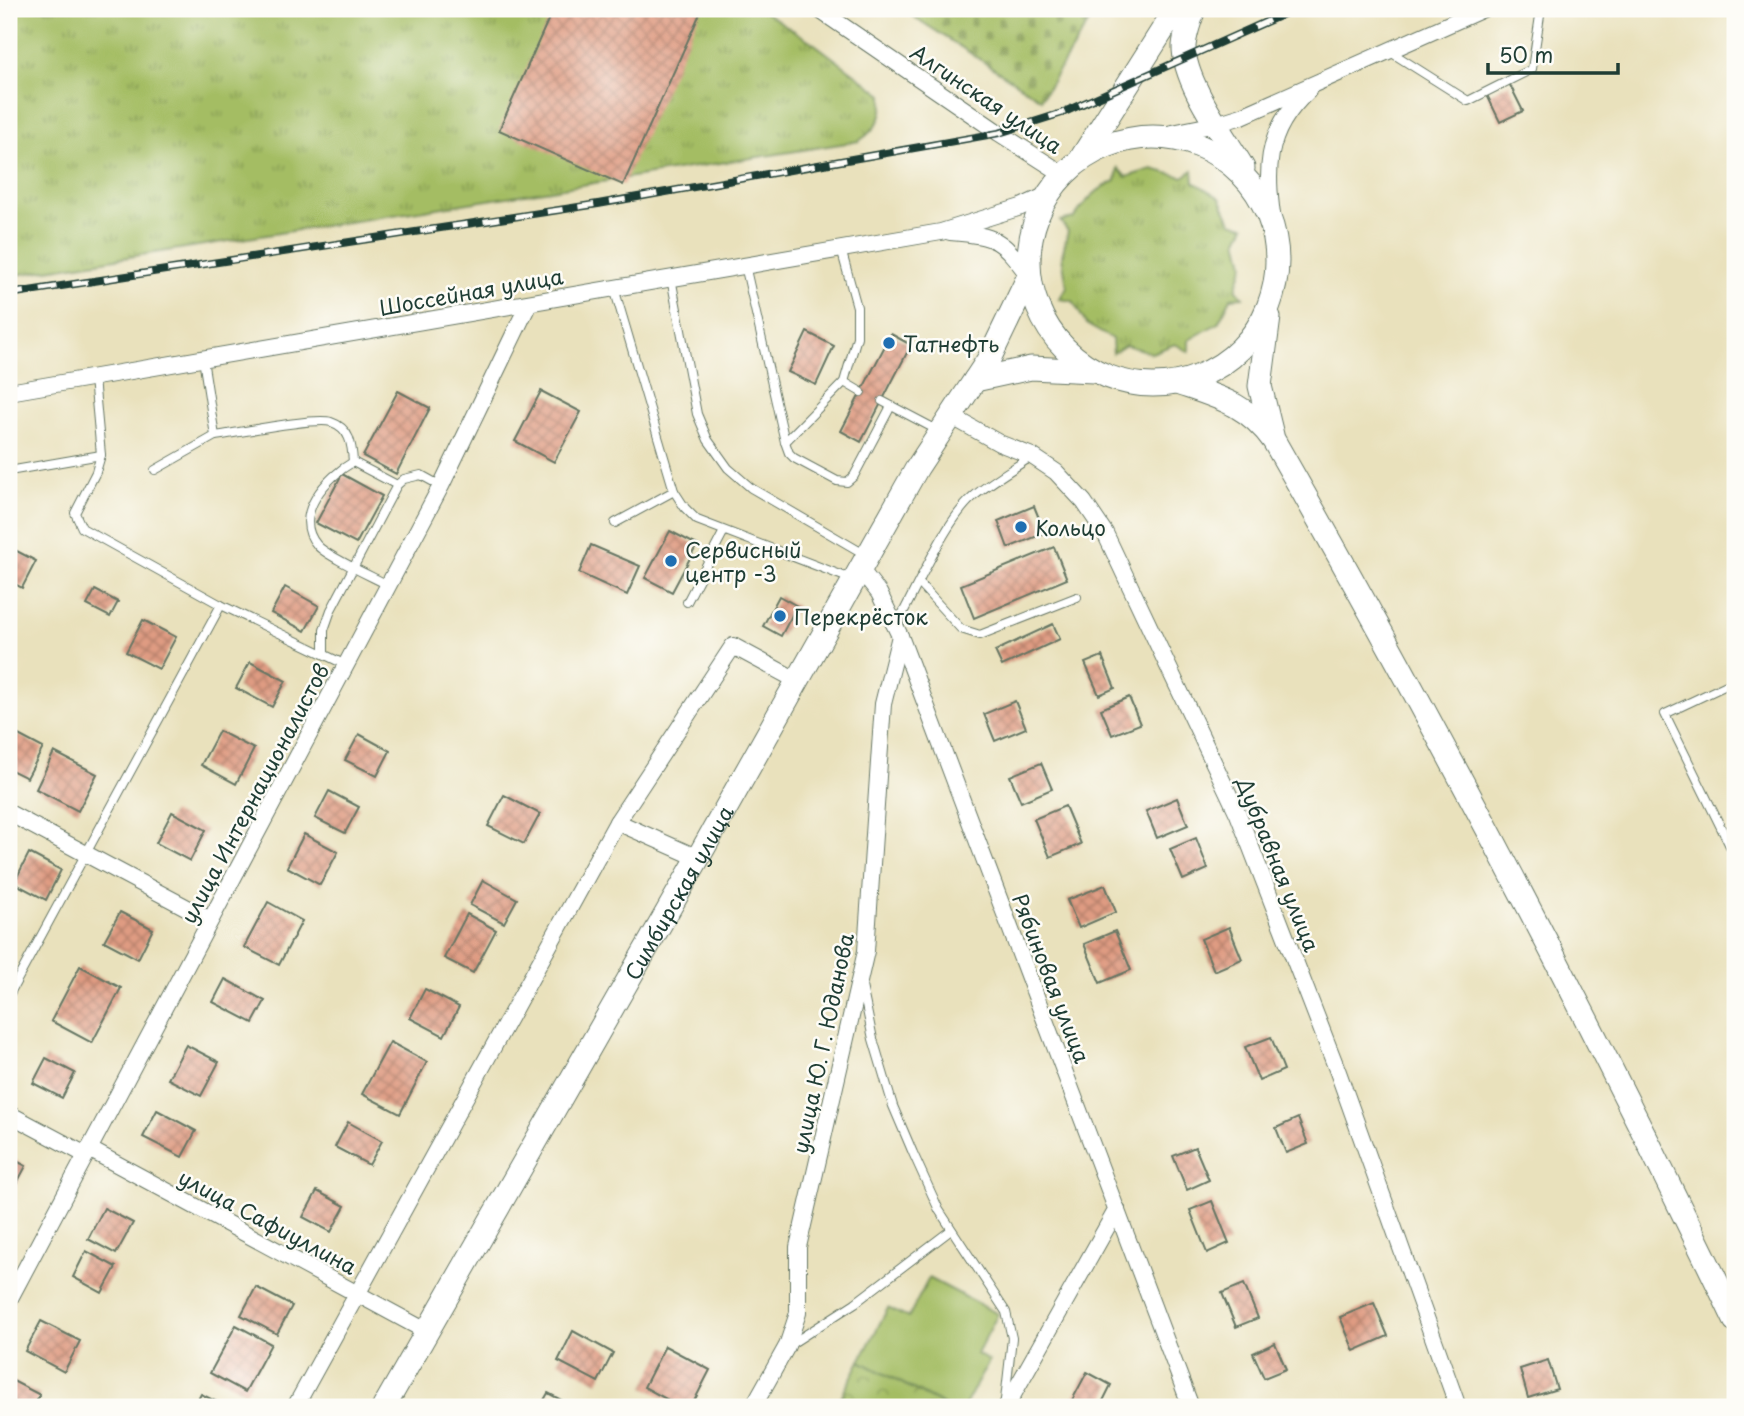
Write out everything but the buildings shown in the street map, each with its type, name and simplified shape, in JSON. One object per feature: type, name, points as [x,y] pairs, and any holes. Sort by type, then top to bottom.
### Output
[{"type":"main road","points":[[1175,9],[1072,167],[1049,194],[1036,216],[1031,236],[1029,276],[1042,318],[1069,354],[1094,371],[1120,382],[1146,386],[1177,383],[1218,368],[1235,355],[1252,337],[1265,316],[1275,285]]},
{"type":"main road","points":[[1194,9],[1184,46],[1195,87],[1265,207],[1274,230],[1277,251],[1275,285],[1260,375],[1260,386],[1274,441]]},
{"type":"main road","points":[[1072,167],[1105,146],[1120,141],[1158,136],[1188,141],[1217,154],[1236,168],[1253,186]]},
{"type":"main road","name":"Симбирская улица","points":[[384,1407],[917,468],[975,380],[1003,331],[1029,276]]},
{"type":"main road","points":[[975,380],[1031,368],[1094,371]]},
{"type":"main road","points":[[1177,383],[1222,398],[1242,408],[1257,419],[1274,441],[1380,626],[1647,1135],[1735,1320]]},
{"type":"street","name":"Алгинская улица","points":[[818,9],[999,133],[1072,167]]},
{"type":"street","points":[[1158,136],[1242,116],[1483,9]]},
{"type":"street","points":[[1274,230],[1268,176],[1272,142],[1296,102],[1316,84]]},
{"type":"street","points":[[1195,87],[1221,110],[1242,116]]},
{"type":"street","points":[[941,232],[1021,207],[1049,194]]},
{"type":"street","points":[[941,232],[974,234],[998,241],[1011,251],[1029,276]]},
{"type":"street","name":"Шоссейная улица","points":[[9,392],[941,232]]},
{"type":"street","name":"улица Интернационалистов","points":[[9,1300],[441,486],[528,303]]},
{"type":"street","name":"Дубравная улица","points":[[946,424],[1032,456],[1056,472],[1068,483],[1105,533],[1238,814],[1338,1072],[1458,1407]]},
{"type":"street","name":"Рябиновая улица","points":[[862,569],[879,593],[898,631],[1191,1407]]},
{"type":"street","name":"улица Ю. Г. Юданова","points":[[753,1407],[787,1346],[798,1313],[798,1247],[866,951],[883,704],[898,631]]},
{"type":"street","points":[[295,1407],[617,821],[733,646],[798,681]]},
{"type":"street","points":[[9,813],[210,920]]},
{"type":"street","points":[[617,821],[698,858]]},
{"type":"street","name":"улица Сафиуллина","points":[[9,1114],[88,1152],[426,1331]]},
{"type":"street","points":[[1005,1407],[1117,1209]]},
{"type":"lane","points":[[1390,51],[1468,101],[1532,69],[1541,9]]},
{"type":"lane","points":[[785,442],[844,382],[857,337],[857,307],[841,249]]},
{"type":"lane","points":[[745,265],[785,442],[794,458],[836,481],[848,482],[854,476],[887,403],[946,424]]},
{"type":"lane","points":[[671,278],[697,414],[715,449],[728,468],[751,488],[862,569]]},
{"type":"lane","points":[[614,288],[674,491],[685,508],[697,520],[724,531],[862,569]]},
{"type":"lane","points":[[203,359],[215,436]]},
{"type":"lane","points":[[94,378],[101,455],[96,472],[75,513],[82,527],[220,604],[346,665]]},
{"type":"lane","points":[[844,382],[861,392]]},
{"type":"lane","points":[[155,470],[215,436],[311,422],[331,422],[346,432],[352,443],[353,462]]},
{"type":"lane","points":[[9,471],[101,455]]},
{"type":"lane","points":[[898,631],[919,583],[950,527],[973,497],[1032,456]]},
{"type":"lane","points":[[353,462],[397,485]]},
{"type":"lane","points":[[353,462],[325,484],[309,513],[309,525],[318,548],[388,585]]},
{"type":"lane","points":[[324,653],[326,621],[397,485],[404,479],[421,475],[441,486]]},
{"type":"lane","points":[[615,523],[674,491]]},
{"type":"lane","points":[[687,602],[724,531]]},
{"type":"lane","points":[[919,583],[961,629],[980,635],[1077,597]]},
{"type":"lane","points":[[9,995],[220,604]]},
{"type":"lane","points":[[1735,681],[1665,714],[1735,856]]},
{"type":"lane","points":[[860,976],[873,1039],[893,1106],[939,1210],[1006,1312],[1012,1338],[1005,1407]]},
{"type":"lane","points":[[787,1346],[865,1296],[951,1230]]},
{"type":"green space","points":[[9,9],[760,9],[812,42],[883,95],[883,103],[878,122],[859,141],[9,276]]},
{"type":"green space","points":[[902,9],[1097,9],[1041,99]]},
{"type":"green space","points":[[1118,168],[1126,177],[1152,169],[1183,177],[1193,170],[1194,182],[1220,198],[1231,222],[1245,226],[1238,239],[1244,264],[1236,289],[1243,297],[1231,298],[1218,323],[1189,340],[1189,352],[1175,344],[1152,353],[1126,345],[1113,353],[1112,339],[1086,324],[1073,301],[1059,299],[1067,287],[1062,256],[1068,231],[1060,221],[1074,218],[1092,196],[1116,181]]},
{"type":"green space","points":[[929,1278],[998,1314],[977,1354],[989,1361],[964,1407],[947,1407],[860,1361],[888,1308],[908,1318]]},
{"type":"green space","points":[[860,1361],[947,1407],[852,1407],[839,1401]]},
{"type":"railway","points":[[9,294],[598,204],[999,133],[1062,113],[1295,9]]},
{"type":"place","name":"Татнефть","points":[[889,343]]},
{"type":"place","name":"Кольцо","points":[[1021,527]]},
{"type":"place","name":"Сервисный центр -3","points":[[671,561]]},
{"type":"place","name":"Перекрёсток","points":[[780,616]]}]
